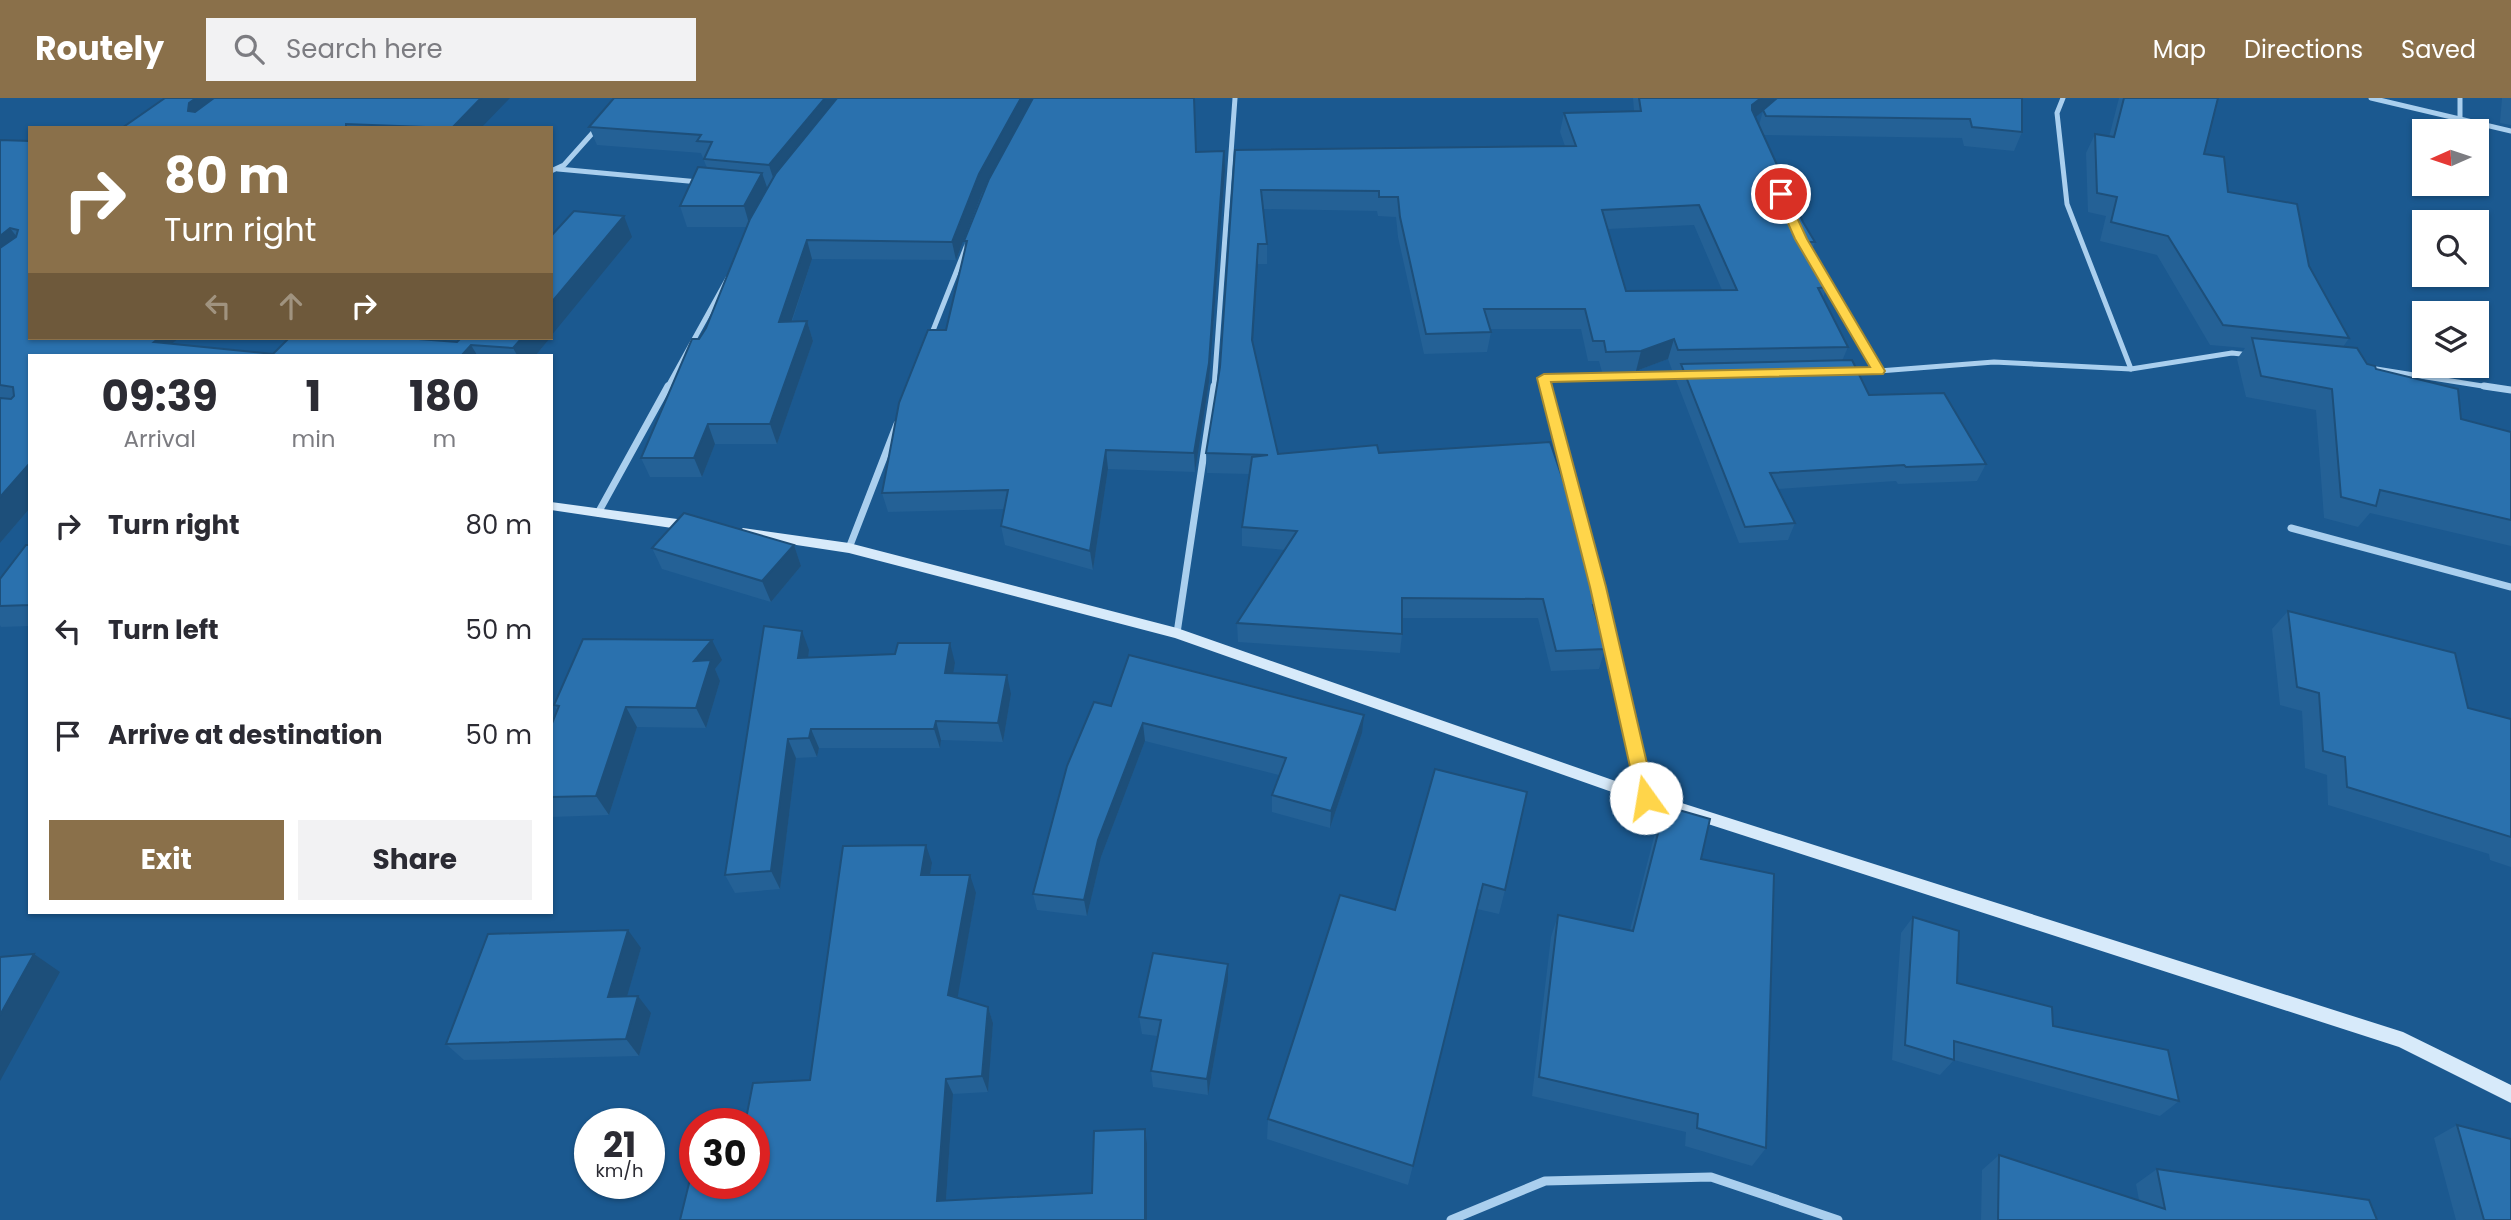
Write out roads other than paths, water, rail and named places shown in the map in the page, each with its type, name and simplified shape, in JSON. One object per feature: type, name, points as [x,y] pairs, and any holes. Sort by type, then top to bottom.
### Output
[{"type":"street","points":[[1177,633],[1213,398],[1235,98]]},
{"type":"street","points":[[2063,98],[2057,113],[2067,204],[2131,369]]},
{"type":"street","points":[[2371,98],[2460,119],[2460,98]]},
{"type":"street","points":[[555,170],[606,117]]},
{"type":"street","points":[[2489,126],[2511,131]]},
{"type":"street","points":[[555,170],[708,183]]},
{"type":"street","points":[[927,345],[972,232]]},
{"type":"street","points":[[1801,239],[1879,371]]},
{"type":"street","points":[[598,513],[730,273]]},
{"type":"street","points":[[1837,372],[1994,362],[2131,369],[2232,353],[2257,355]]},
{"type":"street","points":[[2359,366],[2511,390]]},
{"type":"street","points":[[1646,798],[1598,587],[1544,378],[1697,375]]},
{"type":"street","points":[[849,548],[898,421]]},
{"type":"street","points":[[553,506],[704,528]]},
{"type":"street","points":[[2291,528],[2511,587]]},
{"type":"street","points":[[730,531],[849,548],[1177,633],[1646,798],[2403,1040],[2511,1094]]},
{"type":"street","points":[[1451,1220],[1545,1181],[1712,1177],[1838,1220]]}]
